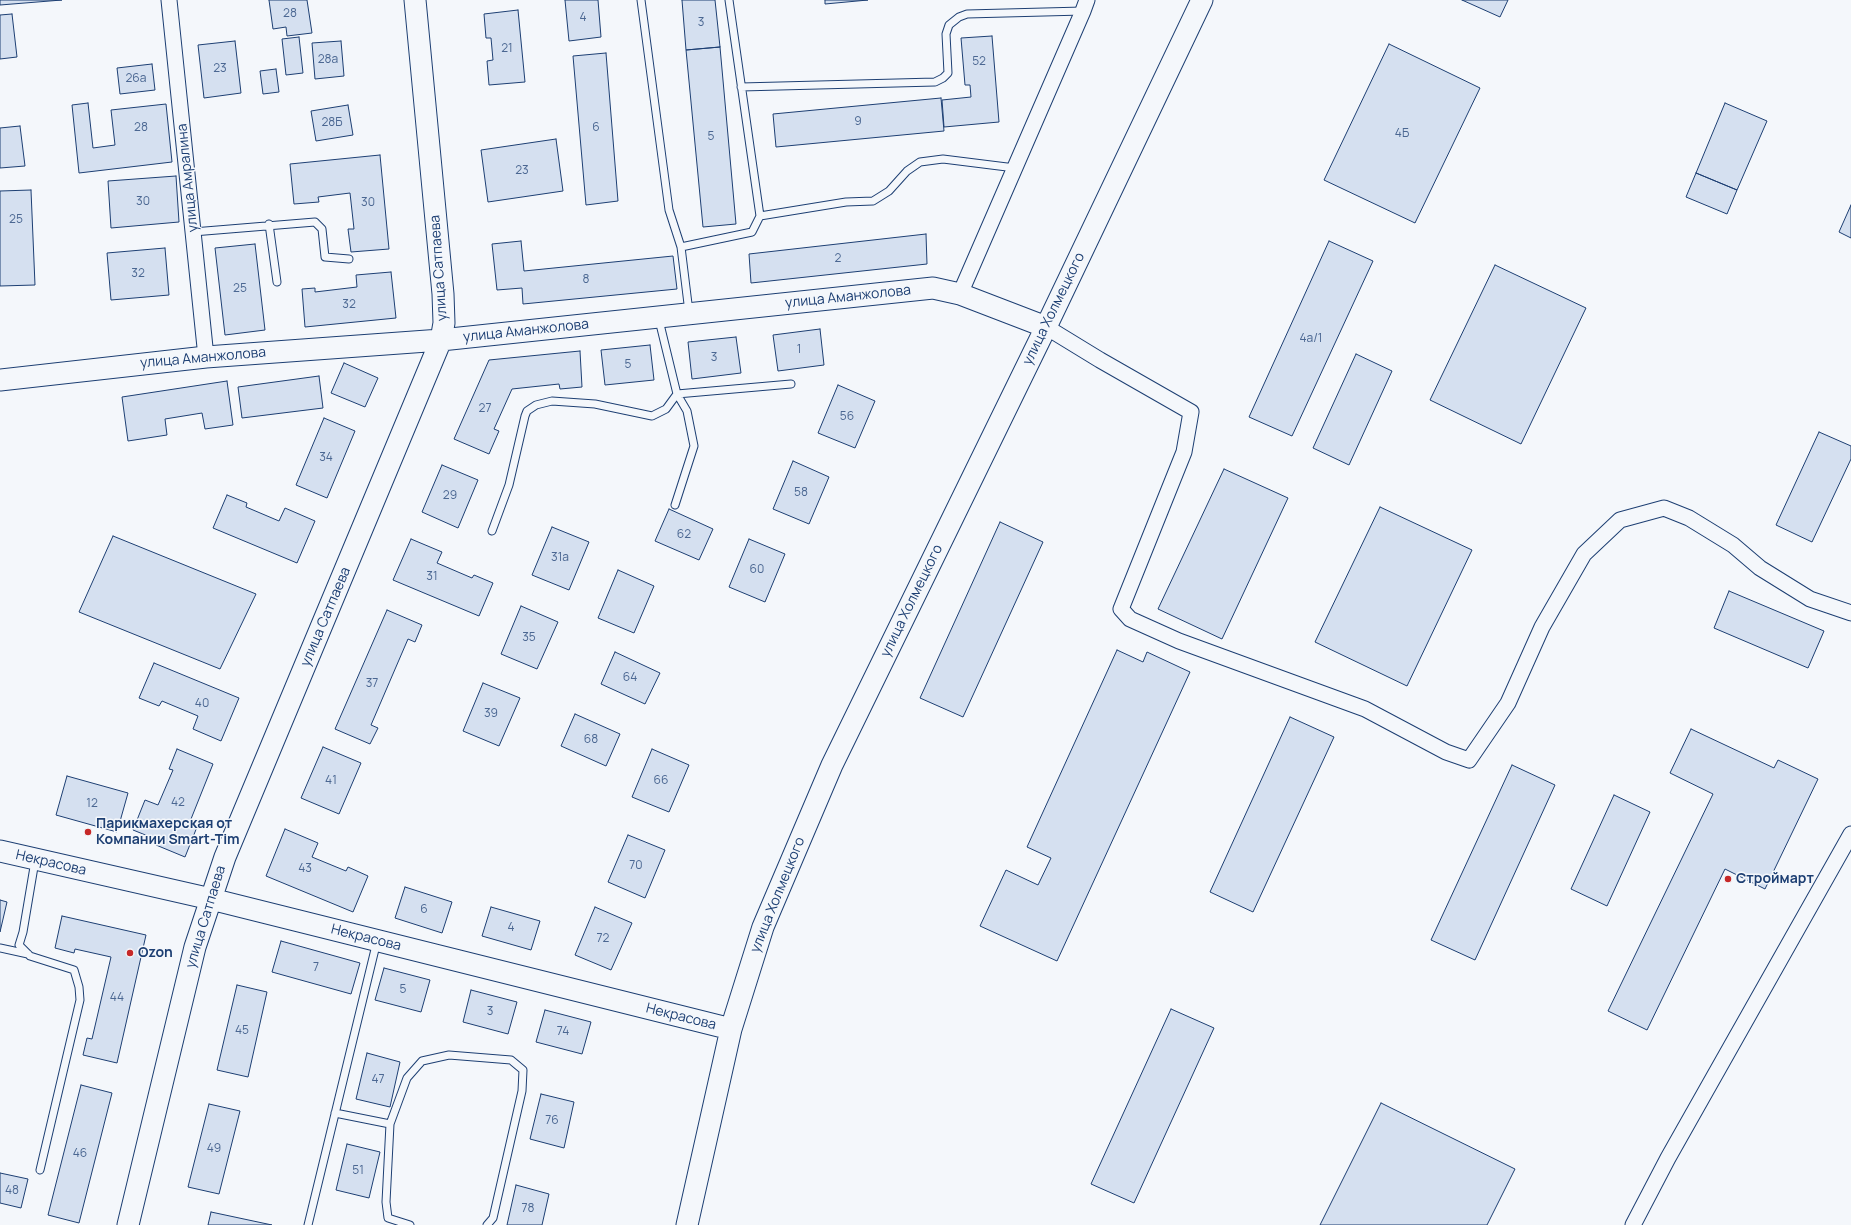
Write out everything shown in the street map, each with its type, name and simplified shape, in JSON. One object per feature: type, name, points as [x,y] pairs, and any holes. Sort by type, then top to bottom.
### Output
[{"type":"street","name":"улица Амралина","points":[[170,0],[206,357]]},
{"type":"street","name":"улица Сатпаева","points":[[128,1225],[195,947],[225,857],[441,340],[444,323],[443,294],[415,0]]},
{"type":"street","name":"улица Холмецкого","points":[[687,1225],[731,1029],[762,927],[832,764],[1046,327],[1202,0]]},
{"type":"street","points":[[960,294],[1085,6]]},
{"type":"street","name":"улица Аманжолова","points":[[0,380],[206,357],[441,340],[933,288],[960,294],[1046,327]]},
{"type":"street","points":[[1046,327],[1191,412],[1184,452],[1121,609],[1130,619],[1179,641],[1365,709],[1452,754],[1469,760],[1508,703],[1542,627],[1584,554],[1620,520],[1664,508],[1696,522],[1733,545],[1760,568],[1810,600],[1851,613]]},
{"type":"street","points":[[1634,1225],[1668,1158],[1851,834]]},
{"type":"street","name":"Некрасова","points":[[0,851],[211,899],[731,1029]]},
{"type":"lane","points":[[641,0],[669,210],[681,247],[689,314]]},
{"type":"lane","points":[[681,247],[752,232],[760,216],[729,0]]},
{"type":"lane","points":[[741,87],[935,82],[943,78],[948,73],[946,34],[949,25],[959,17],[967,14],[1085,6]]},
{"type":"lane","points":[[760,216],[846,202],[873,201],[889,191],[907,171],[920,162],[943,159],[1015,168]]},
{"type":"lane","points":[[193,232],[269,224],[315,222],[322,229],[326,257],[349,259]]},
{"type":"lane","points":[[269,224],[276,282]]},
{"type":"lane","points":[[658,318],[677,394],[687,411],[694,446],[675,505]]},
{"type":"lane","points":[[492,531],[509,485],[525,416],[530,408],[552,401],[595,404],[652,416],[666,409],[677,394],[791,384]]},
{"type":"lane","points":[[28,954],[19,945],[23,932],[35,859]]},
{"type":"lane","points":[[308,1225],[377,941]]},
{"type":"lane","points":[[0,948],[28,954],[74,970],[80,987],[80,1000],[40,1170]]},
{"type":"lane","points":[[410,1225],[388,1218],[386,1202],[390,1124],[408,1078],[422,1060],[449,1054],[511,1060],[523,1070],[522,1091],[493,1218],[487,1225]]},
{"type":"lane","points":[[335,1113],[390,1124]]},
{"type":"building","points":[[0,0],[62,0],[0,5]]},
{"type":"building","points":[[269,0],[307,0],[312,33],[287,36],[286,27],[273,29]]},
{"type":"building","points":[[565,0],[598,0],[601,37],[569,41]]},
{"type":"building","points":[[682,0],[715,0],[720,47],[686,50]]},
{"type":"building","points":[[825,0],[868,0],[825,4]]},
{"type":"building","points":[[1462,0],[1508,0],[1500,17]]},
{"type":"building","points":[[518,10],[525,82],[489,85],[487,61],[493,60],[491,38],[486,38],[484,14]]},
{"type":"building","points":[[12,14],[17,57],[0,59],[0,15]]},
{"type":"building","points":[[992,36],[999,122],[944,127],[942,100],[971,97],[970,85],[965,85],[961,38]]},
{"type":"building","points":[[299,37],[303,73],[286,75],[282,39]]},
{"type":"building","points":[[235,41],[241,93],[204,98],[198,45]]},
{"type":"building","points":[[341,41],[344,76],[315,79],[312,43]]},
{"type":"building","points":[[1389,44],[1480,88],[1415,223],[1324,180]]},
{"type":"building","points":[[720,47],[736,224],[703,227],[686,50]]},
{"type":"building","points":[[606,53],[618,201],[586,205],[573,56]]},
{"type":"building","points":[[152,64],[155,90],[120,94],[117,68]]},
{"type":"building","points":[[276,69],[279,92],[263,94],[260,71]]},
{"type":"building","points":[[941,98],[944,131],[776,147],[773,114]]},
{"type":"building","points":[[88,103],[93,148],[115,145],[111,110],[166,104],[172,162],[79,173],[72,105]]},
{"type":"building","points":[[1725,103],[1767,121],[1737,190],[1696,173]]},
{"type":"building","points":[[348,105],[353,135],[316,141],[311,111]]},
{"type":"building","points":[[20,126],[25,166],[0,168],[0,128]]},
{"type":"building","points":[[556,139],[563,191],[488,202],[481,150]]},
{"type":"building","points":[[380,155],[389,249],[351,252],[348,229],[354,229],[350,193],[318,197],[319,202],[294,204],[290,164]]},
{"type":"building","points":[[1696,173],[1737,190],[1727,214],[1686,197]]},
{"type":"building","points":[[176,176],[179,222],[111,228],[108,181]]},
{"type":"building","points":[[31,190],[35,285],[0,286],[0,191]]},
{"type":"building","points":[[1851,205],[1851,238],[1839,232]]},
{"type":"building","points":[[926,234],[927,264],[751,283],[749,254]]},
{"type":"building","points":[[521,241],[524,271],[673,256],[677,289],[523,304],[522,288],[497,290],[492,244]]},
{"type":"building","points":[[1329,241],[1373,261],[1292,436],[1249,417]]},
{"type":"building","points":[[255,244],[265,330],[225,335],[215,248]]},
{"type":"building","points":[[165,248],[169,295],[111,300],[107,253]]},
{"type":"building","points":[[1495,265],[1586,308],[1521,444],[1430,400]]},
{"type":"building","points":[[391,272],[396,318],[305,327],[302,289],[315,288],[315,292],[357,287],[356,275]]},
{"type":"building","points":[[820,329],[824,365],[778,371],[773,335]]},
{"type":"building","points":[[736,337],[741,373],[692,379],[688,342]]},
{"type":"building","points":[[650,345],[654,380],[605,385],[601,350]]},
{"type":"building","points":[[580,351],[582,387],[560,389],[559,384],[512,389],[494,429],[499,431],[489,454],[454,439],[489,360]]},
{"type":"building","points":[[1356,354],[1392,371],[1349,465],[1313,448]]},
{"type":"building","points":[[344,363],[378,378],[365,407],[331,393]]},
{"type":"building","points":[[319,376],[323,408],[242,418],[238,387]]},
{"type":"building","points":[[227,381],[233,425],[205,429],[202,413],[165,419],[167,435],[128,441],[122,397]]},
{"type":"building","points":[[838,385],[875,401],[855,448],[818,433]]},
{"type":"building","points":[[324,418],[355,431],[327,498],[296,485]]},
{"type":"building","points":[[1819,432],[1851,446],[1851,459],[1812,542],[1776,525]]},
{"type":"building","points":[[793,461],[829,477],[809,524],[773,509]]},
{"type":"building","points":[[442,465],[478,480],[458,528],[422,512]]},
{"type":"building","points":[[1224,469],[1288,498],[1222,639],[1158,609]]},
{"type":"building","points":[[227,495],[247,503],[246,507],[279,521],[285,508],[315,521],[297,563],[213,528]]},
{"type":"building","points":[[1380,507],[1472,550],[1407,686],[1315,642]]},
{"type":"building","points":[[669,509],[713,529],[699,560],[655,541]]},
{"type":"building","points":[[1000,522],[1043,542],[963,717],[920,698]]},
{"type":"building","points":[[552,527],[589,542],[569,590],[532,575]]},
{"type":"building","points":[[113,536],[256,594],[220,669],[79,612]]},
{"type":"building","points":[[411,539],[442,552],[437,563],[472,578],[474,575],[493,583],[479,616],[393,580]]},
{"type":"building","points":[[749,539],[785,554],[765,602],[729,587]]},
{"type":"building","points":[[618,570],[654,586],[634,633],[598,618]]},
{"type":"building","points":[[1729,591],[1824,631],[1808,668],[1714,628]]},
{"type":"building","points":[[521,606],[558,622],[537,669],[501,654]]},
{"type":"building","points":[[387,610],[422,625],[415,642],[408,639],[371,725],[378,728],[370,744],[335,729]]},
{"type":"building","points":[[1117,650],[1143,662],[1147,652],[1190,672],[1057,961],[980,926],[1006,870],[1038,885],[1051,858],[1027,847]]},
{"type":"building","points":[[615,652],[660,673],[645,704],[601,684]]},
{"type":"building","points":[[154,663],[239,698],[221,741],[193,729],[198,716],[162,701],[159,706],[139,698]]},
{"type":"building","points":[[483,683],[520,698],[499,746],[463,731]]},
{"type":"building","points":[[575,714],[620,734],[606,766],[561,746]]},
{"type":"building","points":[[1290,717],[1334,737],[1253,912],[1210,892]]},
{"type":"building","points":[[1691,729],[1774,768],[1778,760],[1818,779],[1765,889],[1725,869],[1647,1030],[1608,1011],[1713,794],[1670,773]]},
{"type":"building","points":[[323,747],[361,763],[339,814],[301,798]]},
{"type":"building","points":[[177,749],[213,764],[189,824],[197,827],[185,857],[156,845],[158,840],[133,830],[145,800],[158,805],[173,770],[169,769]]},
{"type":"building","points":[[652,749],[689,765],[669,812],[632,797]]},
{"type":"building","points":[[1512,765],[1555,785],[1475,960],[1431,940]]},
{"type":"building","points":[[67,776],[128,793],[117,832],[56,815]]},
{"type":"building","points":[[1614,795],[1650,812],[1607,906],[1571,889]]},
{"type":"building","points":[[285,829],[318,843],[312,857],[346,871],[348,867],[368,876],[353,912],[266,876]]},
{"type":"building","points":[[628,835],[665,850],[645,898],[608,882]]},
{"type":"building","points":[[405,887],[452,902],[442,933],[395,918]]},
{"type":"building","points":[[0,900],[7,902],[0,932]]},
{"type":"building","points":[[491,907],[540,921],[531,950],[482,936]]},
{"type":"building","points":[[595,907],[632,923],[611,970],[575,955]]},
{"type":"building","points":[[62,916],[146,935],[117,1063],[83,1055],[87,1038],[92,1039],[111,957],[75,949],[74,953],[55,948]]},
{"type":"building","points":[[281,941],[360,963],[351,994],[272,972]]},
{"type":"building","points":[[384,968],[430,980],[421,1012],[375,1000]]},
{"type":"building","points":[[237,985],[267,992],[248,1077],[217,1070]]},
{"type":"building","points":[[471,990],[517,1002],[508,1034],[463,1022]]},
{"type":"building","points":[[1171,1009],[1214,1028],[1134,1203],[1091,1184]]},
{"type":"building","points":[[545,1010],[591,1022],[582,1054],[536,1042]]},
{"type":"building","points":[[367,1053],[400,1062],[390,1107],[356,1099]]},
{"type":"building","points":[[81,1085],[112,1093],[79,1223],[48,1215]]},
{"type":"building","points":[[541,1094],[574,1102],[564,1148],[530,1139]]},
{"type":"building","points":[[1381,1103],[1515,1169],[1487,1225],[1320,1225]]},
{"type":"building","points":[[209,1104],[240,1111],[219,1194],[188,1187]]},
{"type":"building","points":[[347,1144],[380,1152],[369,1198],[336,1190]]},
{"type":"building","points":[[0,1173],[28,1179],[21,1208],[0,1203]]},
{"type":"building","points":[[516,1185],[549,1194],[542,1225],[507,1225]]},
{"type":"building","points":[[211,1212],[272,1225],[208,1225]]},
{"type":"place","name":"Парикмахерская от Компании Smart-Tim","points":[[88,832]]},
{"type":"place","name":"Строймарт","points":[[1728,879]]},
{"type":"place","name":"Ozon","points":[[130,953]]}]
